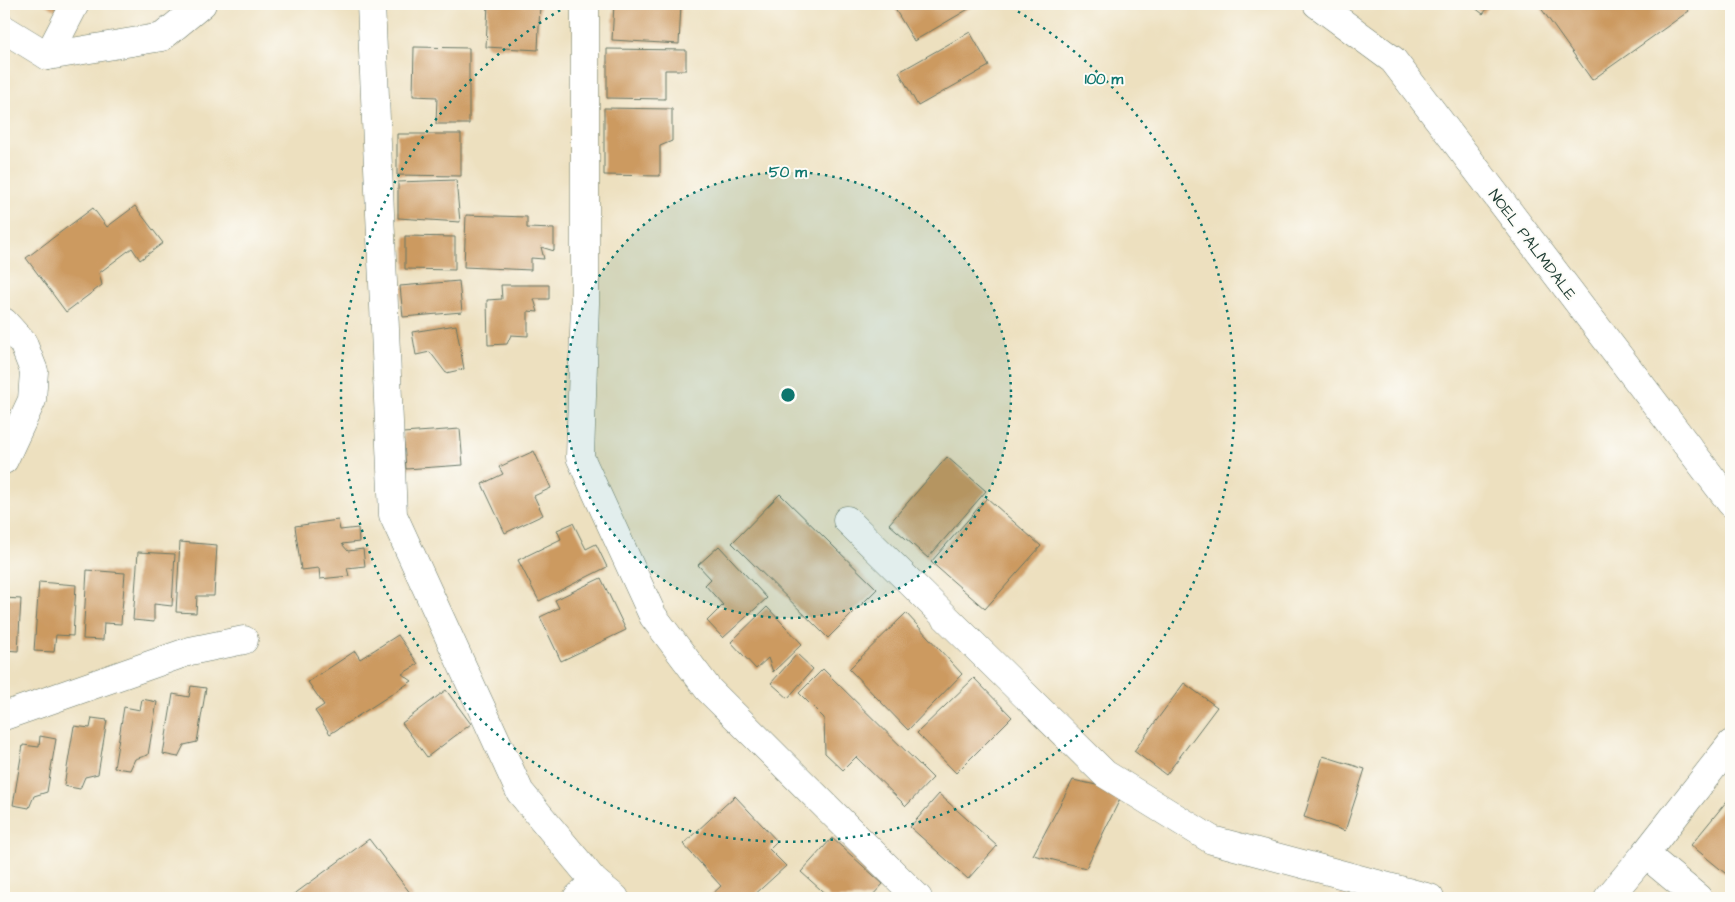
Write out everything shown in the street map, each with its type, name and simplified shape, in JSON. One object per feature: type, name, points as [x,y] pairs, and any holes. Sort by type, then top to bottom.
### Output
[{"type":"street","points":[[48,56],[75,4]]},
{"type":"street","points":[[4,29],[48,56],[162,37],[202,4]]},
{"type":"street","points":[[371,4],[393,515],[520,792],[586,890],[615,898]]},
{"type":"street","points":[[585,4],[585,304],[580,457],[653,616],[708,688],[918,898]]},
{"type":"street","name":"NOEL PALMDALE","points":[[1317,4],[1393,60],[1731,503]]},
{"type":"street","points":[[4,322],[23,343],[34,371],[32,400],[4,460]]},
{"type":"street","points":[[847,520],[1105,774],[1212,840],[1430,898]]},
{"type":"street","points":[[4,716],[190,651],[244,640]]},
{"type":"street","points":[[1608,898],[1731,744]]},
{"type":"street","points":[[1645,854],[1698,898]]},
{"type":"building","points":[[44,4],[82,4],[74,20]]},
{"type":"building","points":[[488,4],[540,4],[538,50],[486,47]]},
{"type":"building","points":[[614,4],[681,4],[679,44],[612,40]]},
{"type":"building","points":[[892,4],[977,4],[914,41]]},
{"type":"building","points":[[1470,4],[1491,4],[1483,14]]},
{"type":"building","points":[[1538,4],[1684,4],[1689,11],[1592,80]]},
{"type":"building","points":[[970,32],[989,66],[918,106],[899,72]]},
{"type":"building","points":[[414,47],[469,48],[469,124],[436,124],[437,97],[413,96]]},
{"type":"building","points":[[607,49],[686,50],[686,70],[665,70],[665,99],[607,98]]},
{"type":"building","points":[[604,108],[672,109],[672,141],[660,146],[660,176],[604,175]]},
{"type":"building","points":[[397,134],[461,134],[461,176],[397,175]]},
{"type":"building","points":[[456,180],[460,222],[398,218],[398,182]]},
{"type":"building","points":[[135,206],[163,243],[140,260],[132,248],[99,273],[102,285],[66,312],[26,258],[93,208],[107,227]]},
{"type":"building","points":[[466,215],[527,217],[527,228],[554,229],[554,251],[541,247],[544,259],[531,258],[531,270],[464,267]]},
{"type":"building","points":[[405,236],[455,237],[455,270],[405,269]]},
{"type":"building","points":[[459,281],[462,312],[403,317],[400,286]]},
{"type":"building","points":[[501,285],[549,285],[549,299],[534,299],[538,312],[528,311],[528,336],[511,335],[507,344],[488,345],[487,300],[502,299]]},
{"type":"building","points":[[456,325],[464,369],[446,373],[430,352],[416,355],[412,332]]},
{"type":"building","points":[[460,429],[463,465],[406,469],[403,433]]},
{"type":"building","points":[[534,451],[551,488],[534,496],[543,515],[505,533],[482,484],[503,474],[499,467]]},
{"type":"building","points":[[947,457],[986,491],[928,558],[889,524]]},
{"type":"building","points":[[780,494],[877,589],[828,638],[732,543]]},
{"type":"building","points":[[987,498],[1041,546],[985,609],[931,562]]},
{"type":"building","points":[[338,520],[340,530],[358,528],[359,542],[342,544],[348,551],[363,549],[365,566],[347,568],[349,576],[320,579],[319,568],[301,570],[295,526]]},
{"type":"building","points":[[573,523],[586,549],[596,544],[607,567],[539,601],[518,560],[561,539],[557,530]]},
{"type":"building","points":[[180,542],[217,545],[214,596],[197,596],[196,613],[176,612]]},
{"type":"building","points":[[719,546],[767,598],[723,638],[707,621],[723,605],[705,585],[711,579],[698,565]]},
{"type":"building","points":[[138,552],[175,554],[172,606],[154,604],[154,622],[133,620]]},
{"type":"building","points":[[87,570],[125,573],[121,624],[104,623],[103,640],[83,639]]},
{"type":"building","points":[[601,578],[626,630],[561,661],[540,617],[559,608],[555,600]]},
{"type":"building","points":[[39,582],[76,585],[73,636],[56,635],[54,652],[34,651]]},
{"type":"building","points":[[4,598],[21,599],[18,651],[4,650]]},
{"type":"building","points":[[767,607],[802,644],[773,672],[768,658],[756,669],[731,642]]},
{"type":"building","points":[[906,613],[962,674],[908,730],[849,669]]},
{"type":"building","points":[[398,635],[418,664],[402,674],[412,681],[330,734],[315,711],[324,705],[308,682],[355,651],[360,659]]},
{"type":"building","points":[[797,654],[813,669],[788,698],[771,683]]},
{"type":"building","points":[[823,669],[933,778],[906,806],[856,757],[843,770],[825,753],[824,718],[799,693]]},
{"type":"building","points":[[974,678],[1012,717],[956,773],[917,733]]},
{"type":"building","points":[[1184,683],[1217,707],[1166,775],[1134,751]]},
{"type":"building","points":[[191,686],[206,688],[197,742],[184,745],[178,757],[163,754],[173,694],[189,697]]},
{"type":"building","points":[[446,690],[471,724],[427,757],[402,723]]},
{"type":"building","points":[[142,699],[157,702],[148,755],[135,759],[130,770],[114,768],[124,707],[140,710]]},
{"type":"building","points":[[92,718],[107,720],[98,774],[85,777],[80,789],[64,786],[74,726],[90,728]]},
{"type":"building","points":[[40,736],[56,739],[47,792],[34,796],[29,808],[13,805],[23,745],[39,747]]},
{"type":"building","points":[[1323,756],[1365,769],[1345,831],[1304,817]]},
{"type":"building","points":[[4,763],[8,763],[4,778]]},
{"type":"building","points":[[1073,780],[1124,791],[1086,868],[1033,855]]},
{"type":"building","points":[[939,794],[997,846],[968,879],[910,827]]},
{"type":"building","points":[[735,796],[777,841],[769,849],[786,866],[751,898],[708,898],[721,886],[683,844]]},
{"type":"building","points":[[1731,796],[1731,878],[1691,845]]},
{"type":"building","points":[[832,838],[883,884],[870,898],[830,898],[801,872]]},
{"type":"building","points":[[369,839],[414,898],[289,898]]},
{"type":"building","points":[[1340,894],[1351,898],[1339,898]]}]
